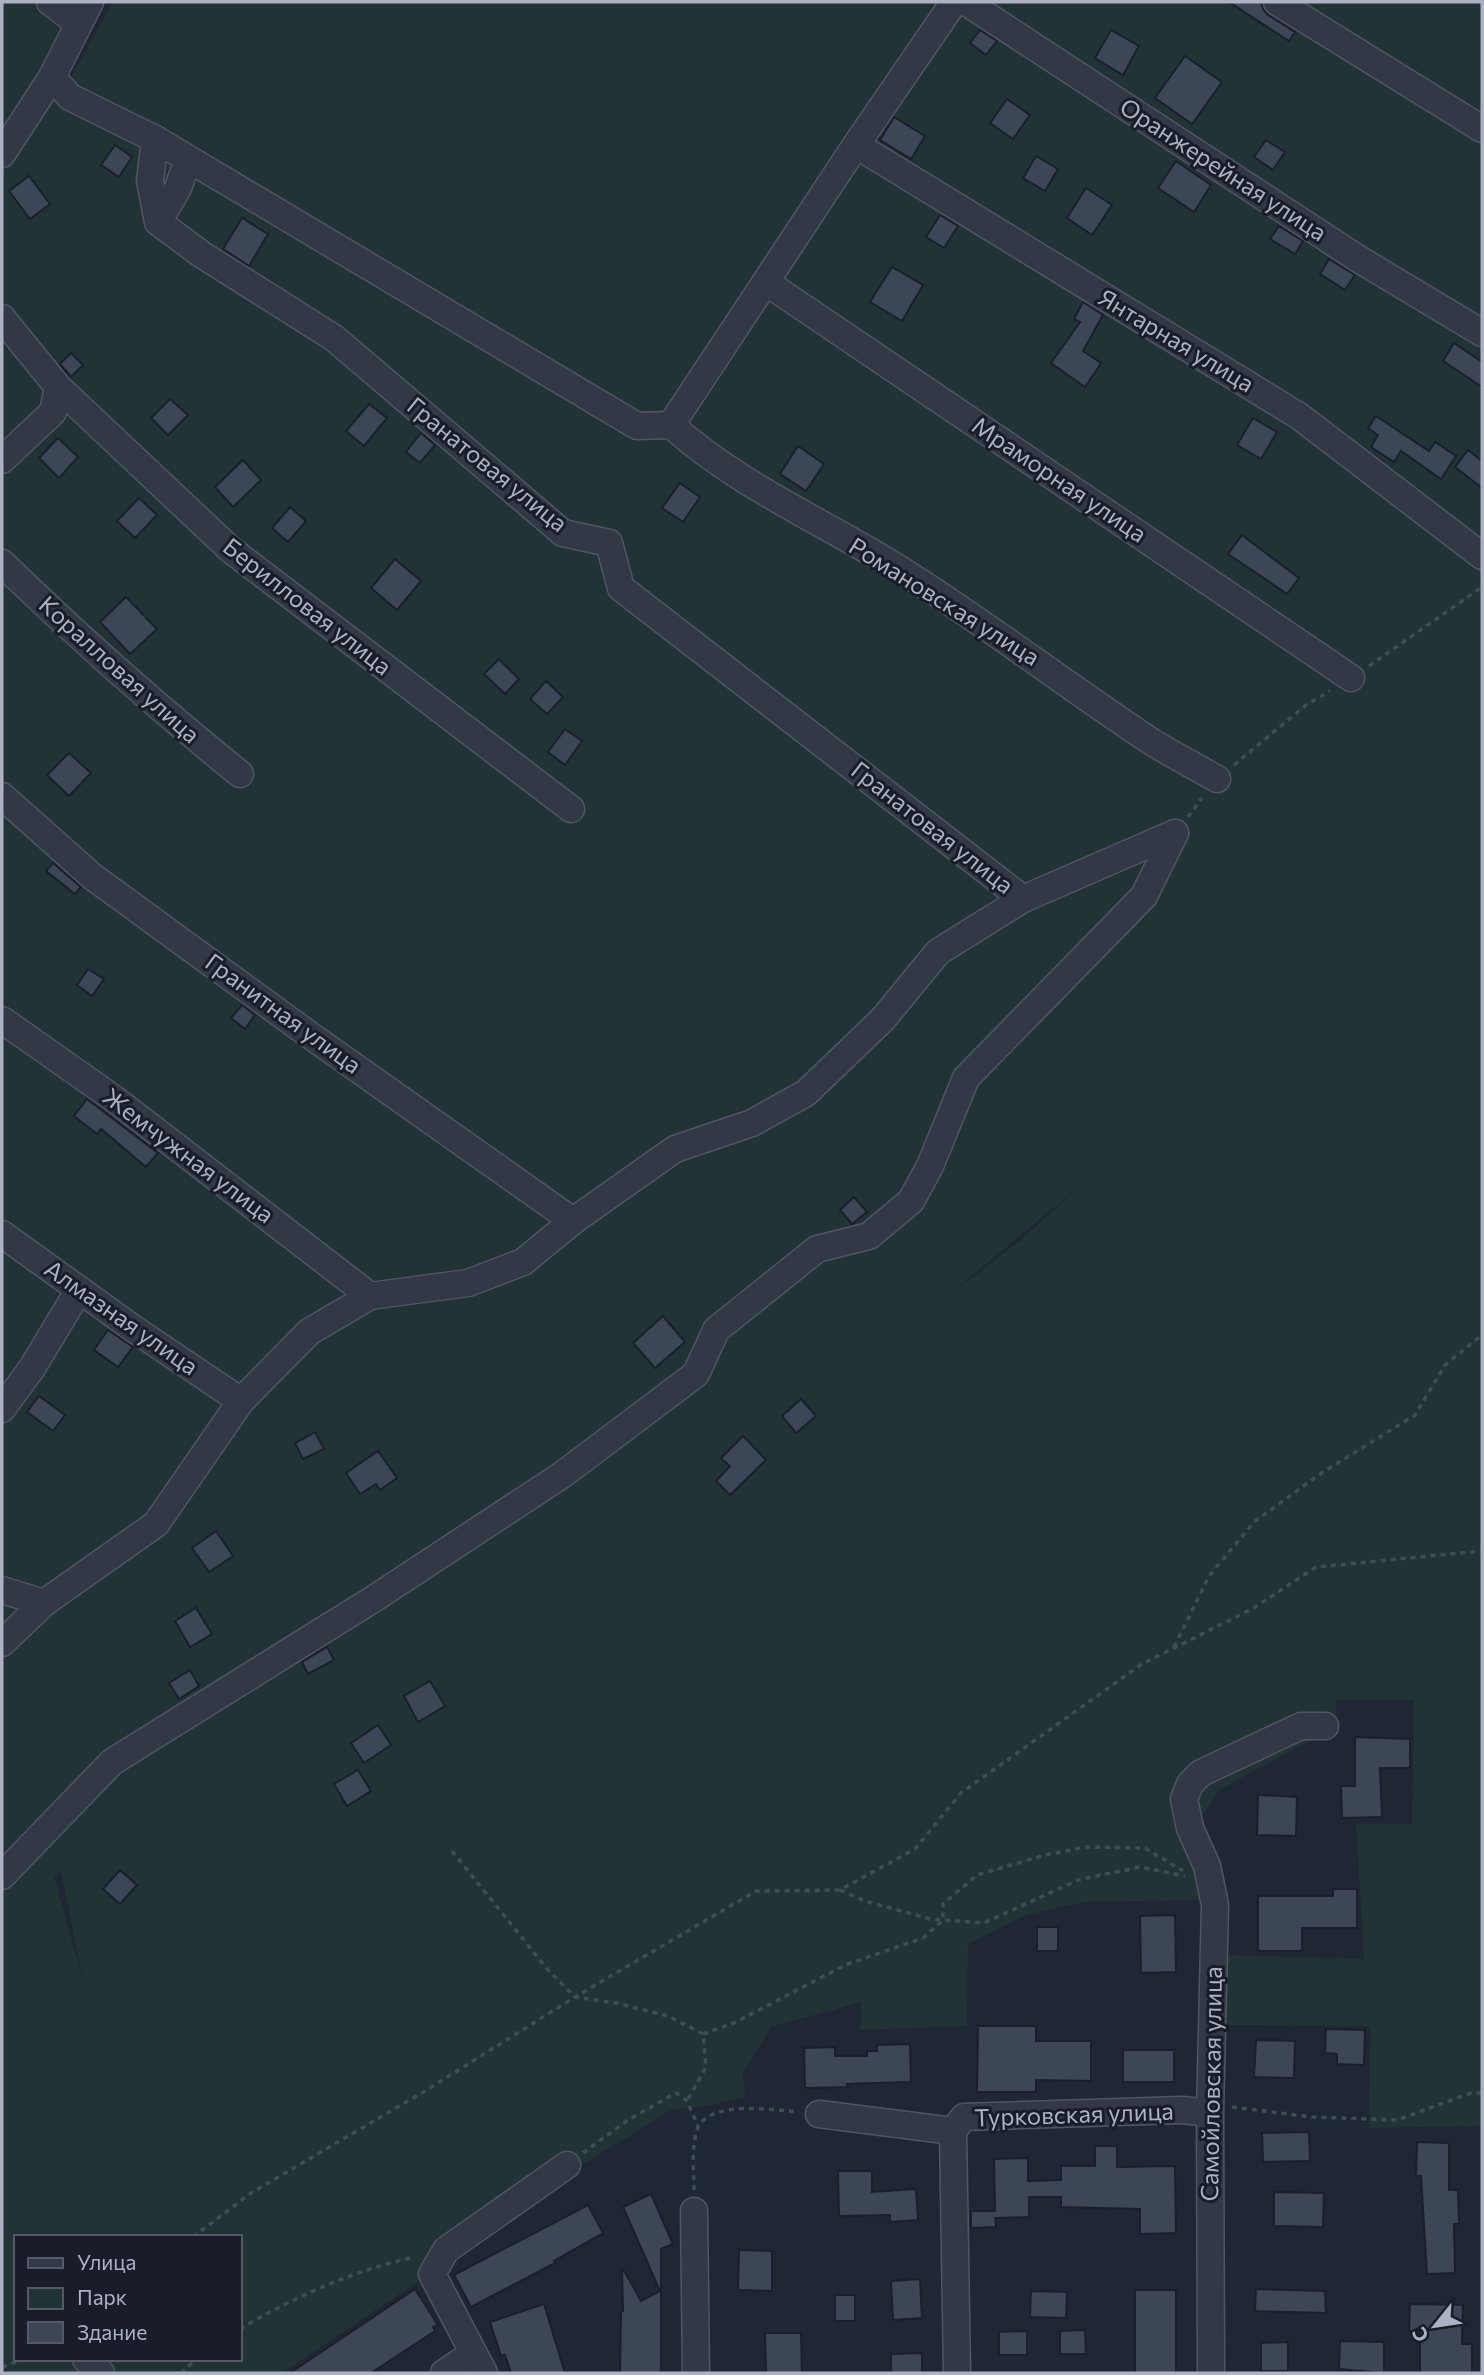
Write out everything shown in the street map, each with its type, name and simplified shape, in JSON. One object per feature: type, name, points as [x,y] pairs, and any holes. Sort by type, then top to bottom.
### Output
[{"type":"street","points":[[2,154],[52,78],[84,12],[50,2]]},
{"type":"street","points":[[52,78],[70,97],[155,139],[637,426],[671,425],[954,2]]},
{"type":"street","name":"Оранжерейная улица","points":[[966,2],[1357,258],[1482,333]]},
{"type":"street","points":[[1277,2],[1482,128]]},
{"type":"street","points":[[155,139],[150,181],[158,222]]},
{"type":"street","name":"Янтарная улица","points":[[856,145],[1299,416],[1482,556]]},
{"type":"street","points":[[158,222],[178,188],[188,159]]},
{"type":"street","name":"Гранатовая улица","points":[[158,222],[201,254],[334,338],[563,533],[609,543],[621,588],[1024,899]]},
{"type":"street","name":"Мраморная улица","points":[[767,283],[1351,678]]},
{"type":"street","name":"Берилловая улица","points":[[2,318],[58,387],[231,550],[571,809]]},
{"type":"street","points":[[2,460],[53,412],[58,387]]},
{"type":"street","name":"Романовская улица","points":[[671,425],[699,450],[814,521],[900,569],[1154,743],[1217,779]]},
{"type":"street","name":"Коралловая улица","points":[[2,563],[172,720],[240,774]]},
{"type":"street","name":"Гранитная улица","points":[[2,796],[93,877],[311,1036],[573,1221]]},
{"type":"street","points":[[2,1643],[44,1603],[156,1524],[241,1401],[309,1332],[370,1296],[468,1283],[523,1262],[573,1221],[675,1149],[752,1123],[806,1093],[883,1019],[938,952],[1024,899],[1175,833]]},
{"type":"street","points":[[2,1876],[112,1762],[375,1598],[562,1475],[696,1374],[716,1331],[817,1249],[869,1236],[911,1200],[930,1166],[966,1078],[1144,896],[1175,833]]},
{"type":"street","name":"Жемчужная улица","points":[[2,1020],[113,1098],[370,1296]]},
{"type":"street","name":"Алмазная улица","points":[[2,1234],[241,1401]]},
{"type":"street","points":[[2,1409],[32,1368],[79,1290]]},
{"type":"street","points":[[2,1590],[44,1603]]},
{"type":"street","name":"Самойловская улица","points":[[1211,2373],[1210,2113],[1215,1905],[1207,1866],[1190,1828],[1184,1799],[1190,1784],[1201,1773],[1301,1726],[1325,1726]]},
{"type":"street","name":"Турковская улица","points":[[818,2114],[953,2131],[964,2117],[1182,2110],[1210,2113]]},
{"type":"street","points":[[953,2131],[957,2373]]},
{"type":"street","points":[[444,2373],[478,2363],[432,2274],[439,2261],[446,2250],[567,2165]]},
{"type":"street","points":[[694,2211],[696,2373]]},
{"type":"street","points":[[88,2361],[101,2373]]},
{"type":"path","points":[[1175,833],[1217,779],[1306,705],[1351,678],[1482,587]]},
{"type":"path","points":[[1174,1648],[1209,1576],[1254,1522],[1323,1472],[1415,1415],[1445,1365],[1482,1335]]},
{"type":"path","points":[[840,1891],[915,1849],[961,1793],[1142,1664],[1252,1609],[1316,1567],[1482,1551]]},
{"type":"path","points":[[197,2235],[251,2193],[425,2091],[575,1997],[757,1892],[840,1891],[864,1901],[930,1919],[943,1920],[985,1923],[1078,1881],[1140,1867],[1193,1877],[1145,1848],[1086,1847],[1045,1855],[977,1875],[943,1904],[943,1920],[923,1938],[845,1965],[734,2023],[703,2034],[668,2016],[616,2003],[575,1997],[548,1970],[452,1851]]},
{"type":"path","points":[[687,2101],[706,2067],[703,2034]]},
{"type":"path","points":[[567,2165],[628,2120],[676,2093],[687,2101],[698,2126]]},
{"type":"path","points":[[1210,2113],[1230,2107],[1312,2117],[1397,2120],[1471,2093],[1482,2093]]},
{"type":"path","points":[[694,2211],[694,2143],[698,2126],[710,2115],[747,2107],[818,2114]]},
{"type":"path","points":[[242,2328],[269,2312],[343,2278],[414,2257],[439,2261]]},
{"type":"path","points":[[181,2373],[194,2361]]},
{"type":"green space","points":[[2,2],[83,2],[40,83],[66,86],[113,2],[1482,2],[1482,2126],[1369,2128],[1370,2026],[1221,2025],[1224,1955],[1364,1959],[1356,1824],[1412,1824],[1414,1700],[1336,1700],[1337,1726],[1219,1790],[1197,1825],[1205,1900],[1084,1902],[1026,1915],[968,1944],[967,2026],[860,2030],[861,2002],[771,2027],[743,2073],[745,2097],[706,2106],[671,2110],[587,2162],[455,2254],[443,2273],[419,2281],[282,2373],[2,2373]],"holes":[[[1074,1191],[1021,1240],[939,1303]],[[61,1871],[82,1977],[54,1877]]]},
{"type":"building","points":[[1229,2],[1261,2],[1268,15],[1295,32],[1289,41]]},
{"type":"building","points":[[980,30],[997,41],[986,55],[970,43]]},
{"type":"building","points":[[1111,30],[1139,46],[1123,75],[1095,58]]},
{"type":"building","points":[[1185,56],[1222,82],[1192,124],[1155,98]]},
{"type":"building","points":[[1007,99],[1030,115],[1013,139],[990,123]]},
{"type":"building","points":[[894,117],[925,136],[911,159],[880,140]]},
{"type":"building","points":[[1266,140],[1285,152],[1273,170],[1254,157]]},
{"type":"building","points":[[115,145],[132,157],[119,177],[101,165]]},
{"type":"building","points":[[1036,156],[1058,169],[1045,191],[1023,178]]},
{"type":"building","points":[[1176,161],[1211,185],[1194,212],[1158,188]]},
{"type":"building","points":[[29,176],[50,204],[30,219],[9,191]]},
{"type":"building","points":[[1086,188],[1112,205],[1092,235],[1067,218]]},
{"type":"building","points":[[940,215],[958,226],[944,248],[926,237]]},
{"type":"building","points":[[242,218],[268,234],[249,266],[223,249]]},
{"type":"building","points":[[1279,226],[1303,241],[1295,254],[1270,239]]},
{"type":"building","points":[[1329,259],[1355,275],[1345,290],[1320,274]]},
{"type":"building","points":[[892,267],[923,285],[902,321],[870,302]]},
{"type":"building","points":[[1083,302],[1103,315],[1083,351],[1101,363],[1085,387],[1051,363],[1080,322],[1074,319]]},
{"type":"building","points":[[1454,343],[1482,362],[1482,387],[1443,361]]},
{"type":"building","points":[[71,353],[83,365],[71,377],[60,364]]},
{"type":"building","points":[[170,399],[188,415],[168,435],[151,418]]},
{"type":"building","points":[[369,404],[387,418],[364,446],[346,431]]},
{"type":"building","points":[[1376,416],[1429,451],[1435,442],[1456,456],[1441,479],[1401,451],[1394,462],[1371,447],[1378,435],[1368,428]]},
{"type":"building","points":[[1253,418],[1277,432],[1261,459],[1237,445]]},
{"type":"building","points":[[421,433],[435,445],[420,463],[406,452]]},
{"type":"building","points":[[58,438],[78,457],[59,478],[39,458]]},
{"type":"building","points":[[798,446],[824,464],[806,491],[780,474]]},
{"type":"building","points":[[1468,450],[1482,461],[1482,488],[1455,467]]},
{"type":"building","points":[[243,460],[261,480],[233,507],[215,487]]},
{"type":"building","points":[[680,483],[700,497],[683,522],[662,508]]},
{"type":"building","points":[[139,498],[157,515],[135,538],[117,521]]},
{"type":"building","points":[[290,507],[306,521],[288,542],[272,528]]},
{"type":"building","points":[[1242,535],[1299,578],[1287,594],[1228,554]]},
{"type":"building","points":[[395,559],[421,581],[397,610],[371,588]]},
{"type":"building","points":[[126,597],[157,629],[130,654],[100,622]]},
{"type":"building","points":[[499,659],[519,679],[505,694],[484,674]]},
{"type":"building","points":[[546,681],[563,697],[547,714],[530,699]]},
{"type":"building","points":[[565,729],[582,741],[565,765],[548,752]]},
{"type":"building","points":[[69,753],[91,773],[69,796],[47,775]]},
{"type":"building","points":[[53,863],[81,887],[75,894],[46,871]]},
{"type":"building","points":[[88,969],[104,979],[92,996],[77,985]]},
{"type":"building","points":[[242,1005],[255,1015],[245,1029],[231,1018]]},
{"type":"building","points":[[87,1099],[158,1153],[146,1167],[101,1129],[97,1134],[74,1116]]},
{"type":"building","points":[[854,1197],[867,1212],[852,1224],[840,1210]]},
{"type":"building","points":[[663,1316],[685,1342],[655,1368],[633,1343]]},
{"type":"building","points":[[108,1330],[133,1347],[118,1367],[94,1350]]},
{"type":"building","points":[[39,1396],[65,1415],[53,1431],[27,1412]]},
{"type":"building","points":[[801,1399],[816,1416],[796,1433],[782,1416]]},
{"type":"building","points":[[315,1432],[324,1449],[303,1459],[295,1443]]},
{"type":"building","points":[[743,1436],[766,1460],[730,1495],[716,1481],[730,1466],[721,1458]]},
{"type":"building","points":[[378,1451],[397,1478],[380,1490],[376,1484],[360,1494],[346,1473]]},
{"type":"building","points":[[216,1531],[233,1556],[209,1572],[192,1548]]},
{"type":"building","points":[[196,1608],[212,1634],[190,1647],[175,1621]]},
{"type":"building","points":[[327,1647],[334,1660],[308,1674],[302,1662]]},
{"type":"building","points":[[190,1670],[199,1686],[179,1699],[169,1683]]},
{"type":"building","points":[[430,1681],[445,1706],[418,1722],[404,1696]]},
{"type":"building","points":[[378,1725],[391,1745],[364,1763],[351,1743]]},
{"type":"building","points":[[1355,1737],[1410,1739],[1410,1768],[1380,1768],[1382,1817],[1342,1818],[1341,1786],[1355,1786]]},
{"type":"building","points":[[358,1770],[371,1791],[347,1806],[334,1784]]},
{"type":"building","points":[[1258,1795],[1297,1797],[1296,1836],[1257,1835]]},
{"type":"building","points":[[120,1870],[137,1885],[120,1904],[103,1889]]},
{"type":"building","points":[[1333,1889],[1357,1889],[1357,1928],[1302,1928],[1302,1951],[1258,1951],[1258,1896],[1333,1896]]},
{"type":"building","points":[[1175,1915],[1176,1972],[1141,1973],[1140,1916]]},
{"type":"building","points":[[1037,1927],[1058,1927],[1058,1951],[1037,1951]]},
{"type":"building","points":[[978,2026],[1036,2026],[1036,2041],[1091,2041],[1091,2081],[1036,2080],[1036,2092],[977,2092]]},
{"type":"building","points":[[1326,2029],[1365,2030],[1364,2065],[1337,2064],[1337,2054],[1325,2053]]},
{"type":"building","points":[[1256,2040],[1295,2041],[1294,2078],[1254,2077]]},
{"type":"building","points":[[910,2044],[911,2082],[805,2088],[804,2048],[835,2047],[835,2056],[867,2056],[867,2051],[877,2051],[877,2045]]},
{"type":"building","points":[[1123,2050],[1174,2050],[1174,2082],[1123,2082]]},
{"type":"building","points":[[1309,2132],[1310,2161],[1263,2162],[1262,2133]]},
{"type":"building","points":[[1417,2142],[1449,2143],[1449,2190],[1458,2190],[1459,2224],[1454,2224],[1455,2273],[1427,2274],[1421,2176],[1416,2176]]},
{"type":"building","points":[[1095,2146],[1117,2146],[1117,2167],[1175,2166],[1176,2233],[1140,2234],[1140,2209],[1061,2207],[1061,2197],[1029,2197],[1029,2217],[995,2218],[996,2227],[971,2228],[971,2211],[995,2211],[994,2159],[1028,2158],[1028,2181],[1061,2180],[1061,2166],[1095,2166]]},
{"type":"building","points":[[838,2171],[872,2171],[872,2192],[916,2189],[918,2220],[890,2222],[890,2215],[839,2216]]},
{"type":"building","points":[[1274,2192],[1324,2193],[1323,2227],[1274,2226]]},
{"type":"building","points":[[651,2194],[673,2244],[661,2249],[661,2373],[620,2373],[622,2267],[641,2301],[660,2291],[623,2207]]},
{"type":"building","points":[[588,2205],[603,2233],[554,2261],[555,2263],[471,2307],[454,2275]]},
{"type":"building","points":[[739,2250],[772,2251],[772,2291],[738,2290]]},
{"type":"building","points":[[920,2279],[922,2318],[893,2320],[891,2281]]},
{"type":"building","points":[[415,2289],[438,2325],[433,2327],[435,2331],[371,2373],[290,2373]]},
{"type":"building","points":[[1256,2289],[1325,2291],[1326,2313],[1255,2311]]},
{"type":"building","points":[[1135,2290],[1176,2290],[1176,2373],[1135,2373]]},
{"type":"building","points":[[1031,2291],[1067,2292],[1066,2318],[1030,2317]]},
{"type":"building","points":[[835,2295],[855,2295],[855,2321],[835,2321]]},
{"type":"building","points":[[544,2304],[565,2373],[511,2373],[505,2355],[501,2356],[490,2322]]},
{"type":"building","points":[[1410,2304],[1463,2305],[1462,2344],[1472,2344],[1472,2373],[1420,2373],[1420,2331],[1409,2331]]},
{"type":"building","points":[[1085,2330],[1086,2354],[1060,2354],[1060,2331]]},
{"type":"building","points":[[1027,2331],[1027,2355],[999,2355],[999,2332]]},
{"type":"building","points":[[765,2333],[801,2333],[802,2373],[766,2373]]},
{"type":"building","points":[[1340,2341],[1384,2342],[1384,2373],[1339,2369]]},
{"type":"building","points":[[1288,2342],[1288,2371],[1261,2371],[1261,2343]]},
{"type":"building","points":[[922,2353],[922,2373],[891,2373],[891,2354]]}]
